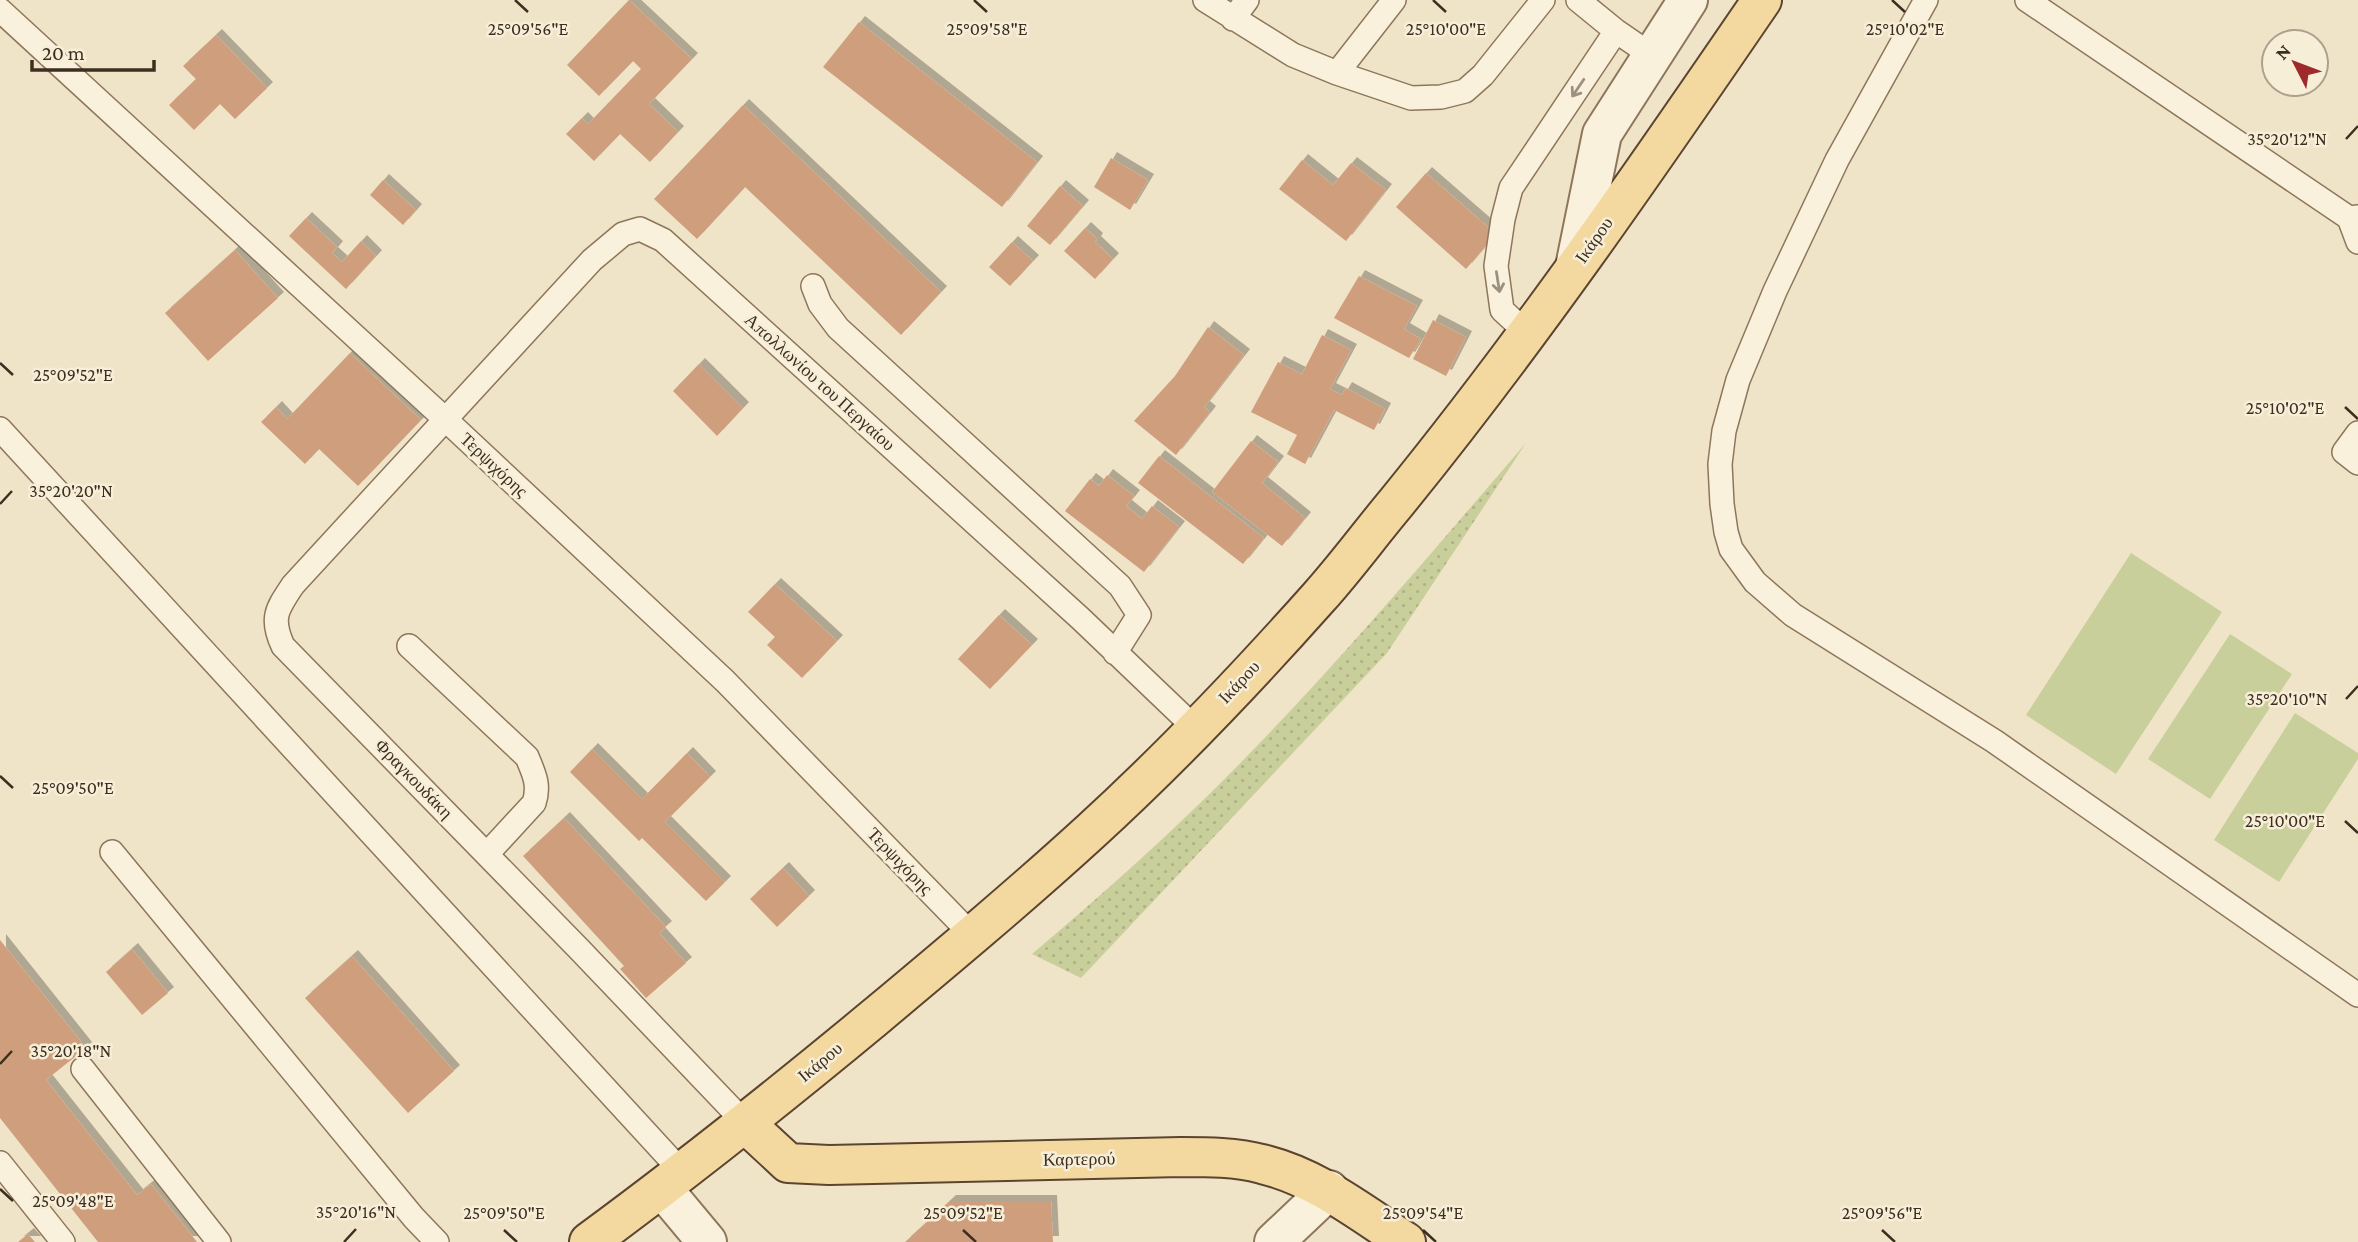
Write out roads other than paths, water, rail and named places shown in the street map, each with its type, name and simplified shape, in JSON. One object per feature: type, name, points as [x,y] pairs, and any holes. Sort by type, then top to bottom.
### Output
[{"type":"main road","name":"Ικάρου","points":[[589,1242],[746,1124],[973,936],[1101,822],[1321,595],[1445,443],[1528,334],[1762,0]]},
{"type":"main road","name":"Καρτερού","points":[[746,1124],[788,1163],[828,1165],[1221,1157],[1262,1164],[1294,1174],[1329,1190],[1406,1242]]},
{"type":"street","points":[[1576,267],[1602,134],[1688,0]]},
{"type":"street","points":[[673,1181],[707,1242]]},
{"type":"street","points":[[1274,1242],[1329,1190]]},
{"type":"lane","points":[[1205,0],[1293,55],[1411,98],[1441,97],[1465,91],[1483,75],[1543,0]]},
{"type":"lane","points":[[1233,19],[1247,0]]},
{"type":"lane","points":[[1337,73],[1394,0]]},
{"type":"lane","points":[[1578,0],[1651,55]]},
{"type":"lane","points":[[1926,0],[1837,160],[1775,291],[1738,380],[1724,431],[1720,464],[1724,513],[1731,548],[1755,582],[1793,615],[1994,741],[2358,995]]},
{"type":"lane","points":[[2027,0],[2353,217],[2358,242]]},
{"type":"lane","name":"Τερψιχόρης","points":[[0,10],[725,681],[973,936]]},
{"type":"lane","points":[[1528,334],[1502,310],[1496,266],[1511,188],[1616,31]]},
{"type":"lane","name":"Απολλωνίου του Περγαίου","points":[[445,419],[592,260],[623,234],[640,229],[663,240],[1082,619],[1195,728]]},
{"type":"lane","points":[[813,286],[820,304],[838,328],[1120,586],[1139,615],[1115,653]]},
{"type":"lane","name":"Φραγκουδάκη","points":[[445,419],[293,585],[276,615],[276,630],[284,646],[746,1124]]},
{"type":"lane","points":[[0,429],[673,1181]]},
{"type":"lane","points":[[2358,433],[2344,452],[2358,463]]},
{"type":"lane","points":[[408,646],[527,757],[537,781],[538,792],[534,803],[487,854]]},
{"type":"lane","points":[[112,852],[414,1218],[438,1242]]},
{"type":"lane","points":[[83,1069],[219,1242]]},
{"type":"lane","points":[[0,1163],[63,1242]]}]
